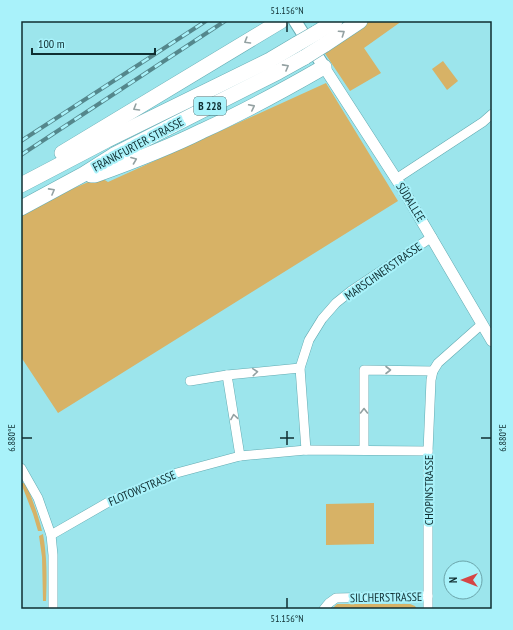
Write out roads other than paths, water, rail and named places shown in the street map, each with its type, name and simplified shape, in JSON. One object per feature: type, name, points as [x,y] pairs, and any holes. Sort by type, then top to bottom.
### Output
[{"type":"highway","points":[[25,183],[40,166],[281,21]]},
{"type":"highway","name":"FRANKFURTER STRASSE","points":[[320,39],[335,21]]},
{"type":"highway","name":"FRANKFURTER STRASSE","points":[[25,183],[107,140],[270,60],[301,50],[320,39],[360,21]]},
{"type":"highway","name":"FRANKFURTER STRASSE","points":[[21,208],[84,174],[114,155],[278,72],[301,50]]},
{"type":"highway","points":[[84,174],[95,175],[144,157],[202,132],[324,67]]},
{"type":"main road","points":[[295,21],[324,67]]},
{"type":"street","name":"SÜDALLEE","points":[[324,67],[432,237],[492,341]]},
{"type":"street","points":[[396,179],[483,122],[492,114]]},
{"type":"street","name":"MARSCHNERSTRASSE","points":[[306,450],[300,368],[309,340],[322,319],[351,291],[432,237]]},
{"type":"street","points":[[364,450],[364,370],[433,370],[443,358],[482,324]]},
{"type":"street","points":[[190,381],[227,375],[300,368]]},
{"type":"street","name":"CHOPINSTRASSE","points":[[428,609],[428,452],[431,380],[433,370]]},
{"type":"street","points":[[227,375],[240,456]]},
{"type":"street","name":"FLOTOWSTRASSE","points":[[51,535],[112,500],[173,474],[240,456],[306,450],[428,452]]},
{"type":"street","points":[[21,468],[38,498],[51,535],[53,555],[53,609]]},
{"type":"street","name":"SILCHERSTRASSE","points":[[324,609],[333,599],[336,598],[428,596]]},
{"type":"railway","points":[[21,141],[206,21]]},
{"type":"railway","points":[[21,155],[225,21]]}]
